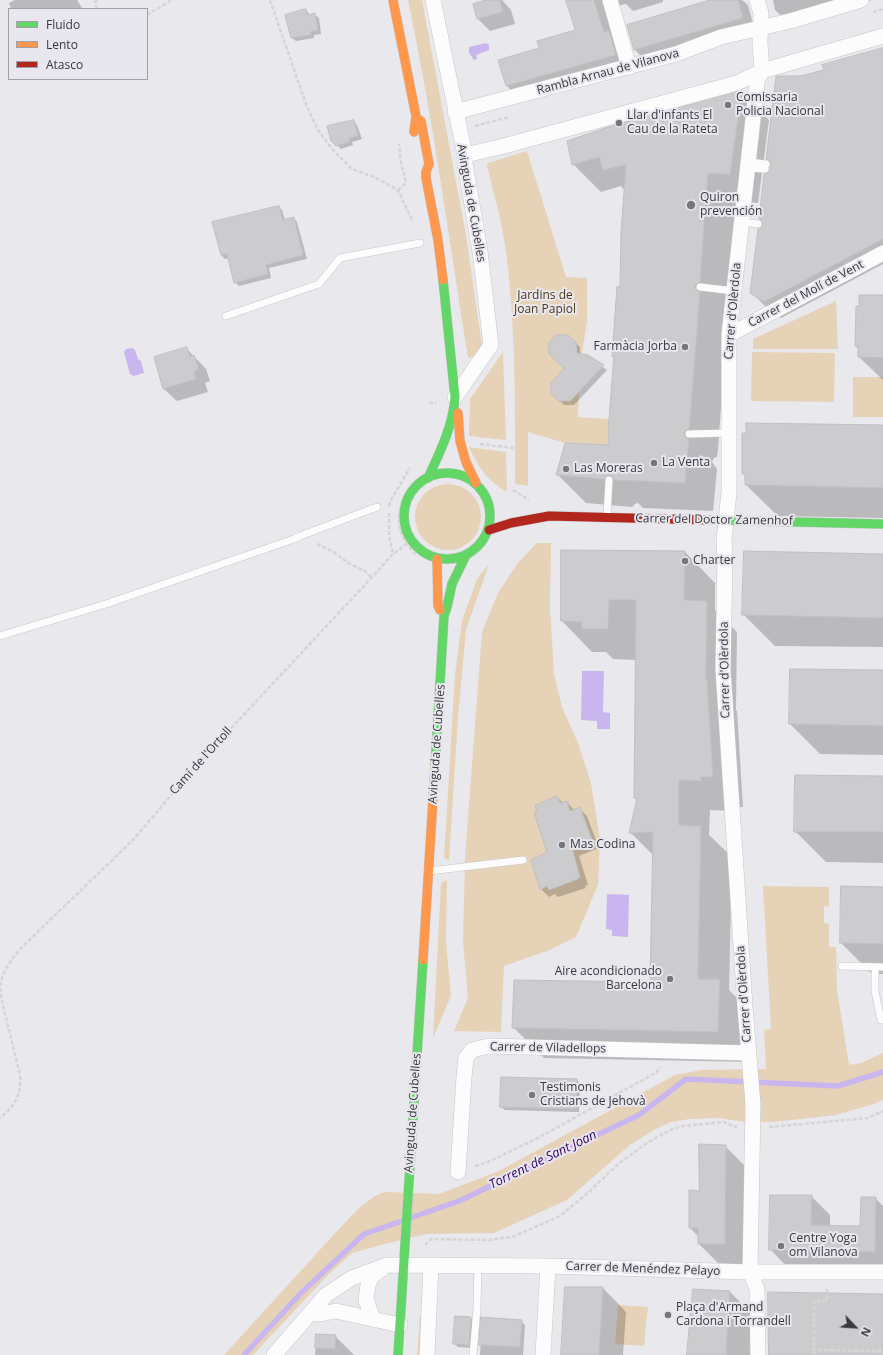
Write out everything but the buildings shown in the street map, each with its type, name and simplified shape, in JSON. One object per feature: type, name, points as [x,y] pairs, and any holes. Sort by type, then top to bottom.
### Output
[{"type":"street","points":[[394,0],[416,119],[421,121],[429,164],[426,172],[426,178],[446,293],[455,401],[458,410],[460,441],[466,462],[476,483]]},
{"type":"street","name":"Avinguda de Cubelles","points":[[433,0],[464,155],[480,251],[491,345],[455,401]]},
{"type":"street","points":[[610,0],[629,67]]},
{"type":"street","points":[[757,0],[761,13],[760,28],[762,71]]},
{"type":"street","name":"Rambla Arnau de Vilanova","points":[[455,112],[629,67],[676,54],[720,37],[760,28],[861,0]]},
{"type":"street","points":[[464,155],[500,147],[737,83],[762,71],[883,36]]},
{"type":"street","name":"Carrer d'Olèrdola","points":[[750,1272],[760,1124],[750,1068],[723,669],[724,540],[729,492],[729,335],[757,83],[762,71]]},
{"type":"street","name":"Carrer del Molí de Vent","points":[[729,335],[883,253]]},
{"type":"street","points":[[428,478],[448,432],[455,401]]},
{"type":"street","points":[[440,473],[462,475],[476,483],[482,489],[492,518],[489,530],[478,549],[455,560],[447,561],[437,559],[409,542],[404,524],[406,503],[409,495],[419,484],[440,473]]},
{"type":"street","points":[[488,503],[498,507]]},
{"type":"street","points":[[519,513],[544,517]]},
{"type":"street","points":[[489,530],[511,523],[544,517]]},
{"type":"street","name":"Carrer del Doctor Zamenhof","points":[[544,517],[883,524]]},
{"type":"street","points":[[444,616],[448,608],[449,594],[466,555]]},
{"type":"street","points":[[437,559],[438,606],[444,616]]},
{"type":"street","name":"Avinguda de Cubelles","points":[[398,1355],[444,616]]},
{"type":"street","name":"Carrer de Viladellops","points":[[458,1172],[466,1058],[472,1050],[489,1046],[749,1053]]},
{"type":"street","points":[[373,1319],[366,1300],[368,1284],[372,1276],[387,1265]]},
{"type":"street","name":"Carrer de Menéndez Pelayo","points":[[274,1355],[326,1295],[352,1278],[387,1265],[548,1266],[750,1272],[883,1272]]},
{"type":"street","points":[[427,1355],[431,1266]]},
{"type":"street","points":[[543,1355],[548,1266]]},
{"type":"street","points":[[750,1272],[757,1289],[758,1355]]},
{"type":"street","points":[[311,1313],[320,1314],[336,1311],[400,1325]]},
{"type":"lane","points":[[748,165],[765,166]]},
{"type":"lane","points":[[742,222],[758,224]]},
{"type":"lane","points":[[226,316],[319,284],[340,258],[420,243]]},
{"type":"lane","points":[[700,287],[734,290]]},
{"type":"lane","points":[[689,434],[729,433]]},
{"type":"lane","points":[[606,518],[609,480]]},
{"type":"lane","points":[[0,636],[106,604],[294,539],[377,506]]},
{"type":"lane","points":[[429,871],[523,860]]},
{"type":"lane","points":[[842,966],[883,967]]},
{"type":"lane","points":[[874,967],[875,991],[881,1020],[883,1020]]},
{"type":"lane","points":[[473,1355],[478,1265]]},
{"type":"path","points":[[148,14],[172,0]]},
{"type":"path","points":[[270,0],[307,107],[318,130],[333,150],[352,169],[374,177],[398,190],[413,221],[420,243]]},
{"type":"path","points":[[398,190],[406,183],[401,163],[399,144]]},
{"type":"path","points":[[478,443],[514,448]]},
{"type":"path","points":[[414,481],[403,498],[399,513],[399,530],[402,538],[409,542],[416,555],[421,559]]},
{"type":"path","points":[[300,536],[334,552],[348,563],[371,577]]},
{"type":"path","name":"Camí de l'Ortoll","points":[[0,1118],[10,1109],[17,1099],[20,1087],[20,1075],[0,987],[2,975],[9,961],[20,948],[134,839],[194,767],[363,588],[371,577],[393,554],[409,542]]},
{"type":"path","points":[[458,1172],[488,1162],[538,1138],[657,1072],[661,1065]]},
{"type":"path","points":[[760,1124],[868,1118],[883,1111]]},
{"type":"path","points":[[405,1248],[424,1246],[431,1239],[489,1240],[512,1237],[560,1216],[589,1192],[618,1164],[647,1143],[670,1130],[682,1126],[723,1122],[738,1127]]},
{"type":"path","points":[[814,1355],[814,1301],[827,1301],[827,1288]]},
{"type":"path","points":[[814,1350],[883,1351]]},
{"type":"green space","points":[[408,0],[422,0],[466,235],[482,346],[476,355],[468,358],[433,134]]},
{"type":"green space","name":"Jardins de Joan Papiol","points":[[527,151],[566,277],[587,278],[587,321],[582,354],[577,353],[576,342],[568,335],[556,335],[550,343],[549,354],[570,372],[558,374],[551,383],[551,394],[559,401],[570,401],[579,393],[578,417],[609,419],[607,445],[565,443],[528,432],[528,486],[515,484],[512,309],[506,251],[498,208],[487,166],[488,163]]},
{"type":"green space","points":[[836,301],[838,349],[753,349],[753,339]]},
{"type":"green space","points":[[503,352],[506,440],[469,436],[470,399]]},
{"type":"green space","points":[[752,352],[835,353],[834,402],[751,401]]},
{"type":"green space","points":[[853,377],[883,377],[883,417],[853,417]]},
{"type":"green space","points":[[469,447],[506,452],[507,492],[488,478],[476,461]]},
{"type":"green space","points":[[448,484],[461,486],[471,494],[479,504],[481,517],[479,530],[471,540],[461,548],[448,550],[435,548],[425,540],[417,530],[415,517],[417,504],[425,494],[435,486]]},
{"type":"green space","points":[[537,543],[551,543],[550,608],[554,674],[562,707],[578,743],[591,783],[600,839],[598,885],[576,937],[547,951],[504,966],[501,1032],[454,1031],[468,998],[463,942],[465,858],[482,632],[498,593],[517,564]]},
{"type":"green space","points":[[489,564],[466,630],[458,717],[449,860],[444,858],[455,674],[462,621],[477,579]]},
{"type":"green space","points":[[447,880],[446,941],[451,996],[433,1038],[441,883]]},
{"type":"green space","points":[[763,886],[829,887],[829,906],[824,907],[824,923],[829,924],[829,947],[836,947],[837,990],[849,1065],[861,1063],[883,1053],[883,1100],[836,1115],[774,1122],[746,1122],[717,1118],[690,1119],[671,1122],[654,1130],[630,1145],[567,1200],[494,1233],[426,1234],[352,1253],[327,1276],[253,1355],[224,1355],[338,1230],[360,1207],[375,1196],[385,1192],[439,1194],[499,1171],[675,1075],[701,1070],[766,1069],[764,1030],[771,1029]]},
{"type":"green space","points":[[618,1305],[648,1307],[644,1346],[615,1344]]},
{"type":"green space","points":[[420,1316],[423,1317],[420,1355],[417,1355]]},
{"type":"shaded area","points":[[486,43],[489,45],[489,50],[476,55],[477,59],[474,60],[469,53],[469,47]]},
{"type":"shaded area","points":[[132,348],[135,350],[138,359],[141,361],[144,373],[134,376],[130,374],[124,352],[126,349]]},
{"type":"shaded area","points":[[582,671],[604,671],[603,712],[610,713],[610,729],[597,729],[597,721],[581,720]]},
{"type":"shaded area","points":[[607,894],[629,895],[628,937],[612,936],[612,930],[606,929]]},
{"type":"waterway","name":"Torrent de Sant Joan","points":[[410,1218],[459,1201],[639,1115],[686,1079],[838,1086],[883,1072]]},
{"type":"waterway","name":"Torrent de Sant Joan","points":[[244,1355],[301,1293],[364,1234],[402,1221]]},
{"type":"traffic: fast","points":[[428,478],[449,429],[455,397],[443,280]]},
{"type":"traffic: fast","points":[[439,473],[455,473],[464,476],[478,485],[487,499],[490,508],[490,516],[490,524],[487,533],[478,547],[464,556],[455,559],[439,559],[423,552],[416,547],[411,540],[404,524],[404,508],[411,492],[416,485],[423,480],[439,473]]},
{"type":"traffic: fast","points":[[708,520],[883,524]]},
{"type":"traffic: fast","points":[[435,767],[444,616],[452,584],[466,555]]},
{"type":"traffic: fast","points":[[398,1355],[423,960]]},
{"type":"traffic: slow","points":[[393,0],[416,116],[414,132]]},
{"type":"traffic: slow","points":[[416,119],[421,121],[429,164],[426,172],[426,178],[438,240],[443,280]]},
{"type":"traffic: slow","points":[[458,413],[460,441],[466,462],[476,483]]},
{"type":"traffic: slow","points":[[437,559],[438,606],[440,610]]},
{"type":"traffic: slow","points":[[423,960],[435,767]]},
{"type":"traffic: jam","points":[[489,530],[511,523],[549,516],[708,520]]},
{"type":"place","name":"Comissaria Policia Nacional","points":[[728,105]]},
{"type":"place","name":"Llar d'infants El Cau de la Rateta","points":[[619,123]]},
{"type":"place","name":"Quiron prevención","points":[[691,205]]},
{"type":"place","name":"Farmàcia Jorba","points":[[685,347]]},
{"type":"place","name":"La Venta","points":[[654,463]]},
{"type":"place","name":"Las Moreras","points":[[566,469]]},
{"type":"place","name":"Charter","points":[[685,561]]},
{"type":"place","name":"Mas Codina","points":[[562,845]]},
{"type":"place","name":"Aire acondicionado Barcelona","points":[[670,979]]},
{"type":"place","name":"Testimonis Cristians de Jehovà","points":[[532,1095]]},
{"type":"place","name":"Centre Yoga om Vilanova","points":[[781,1246]]},
{"type":"place","name":"Plaça d'Armand Cardona i Torrandell","points":[[668,1315]]}]
